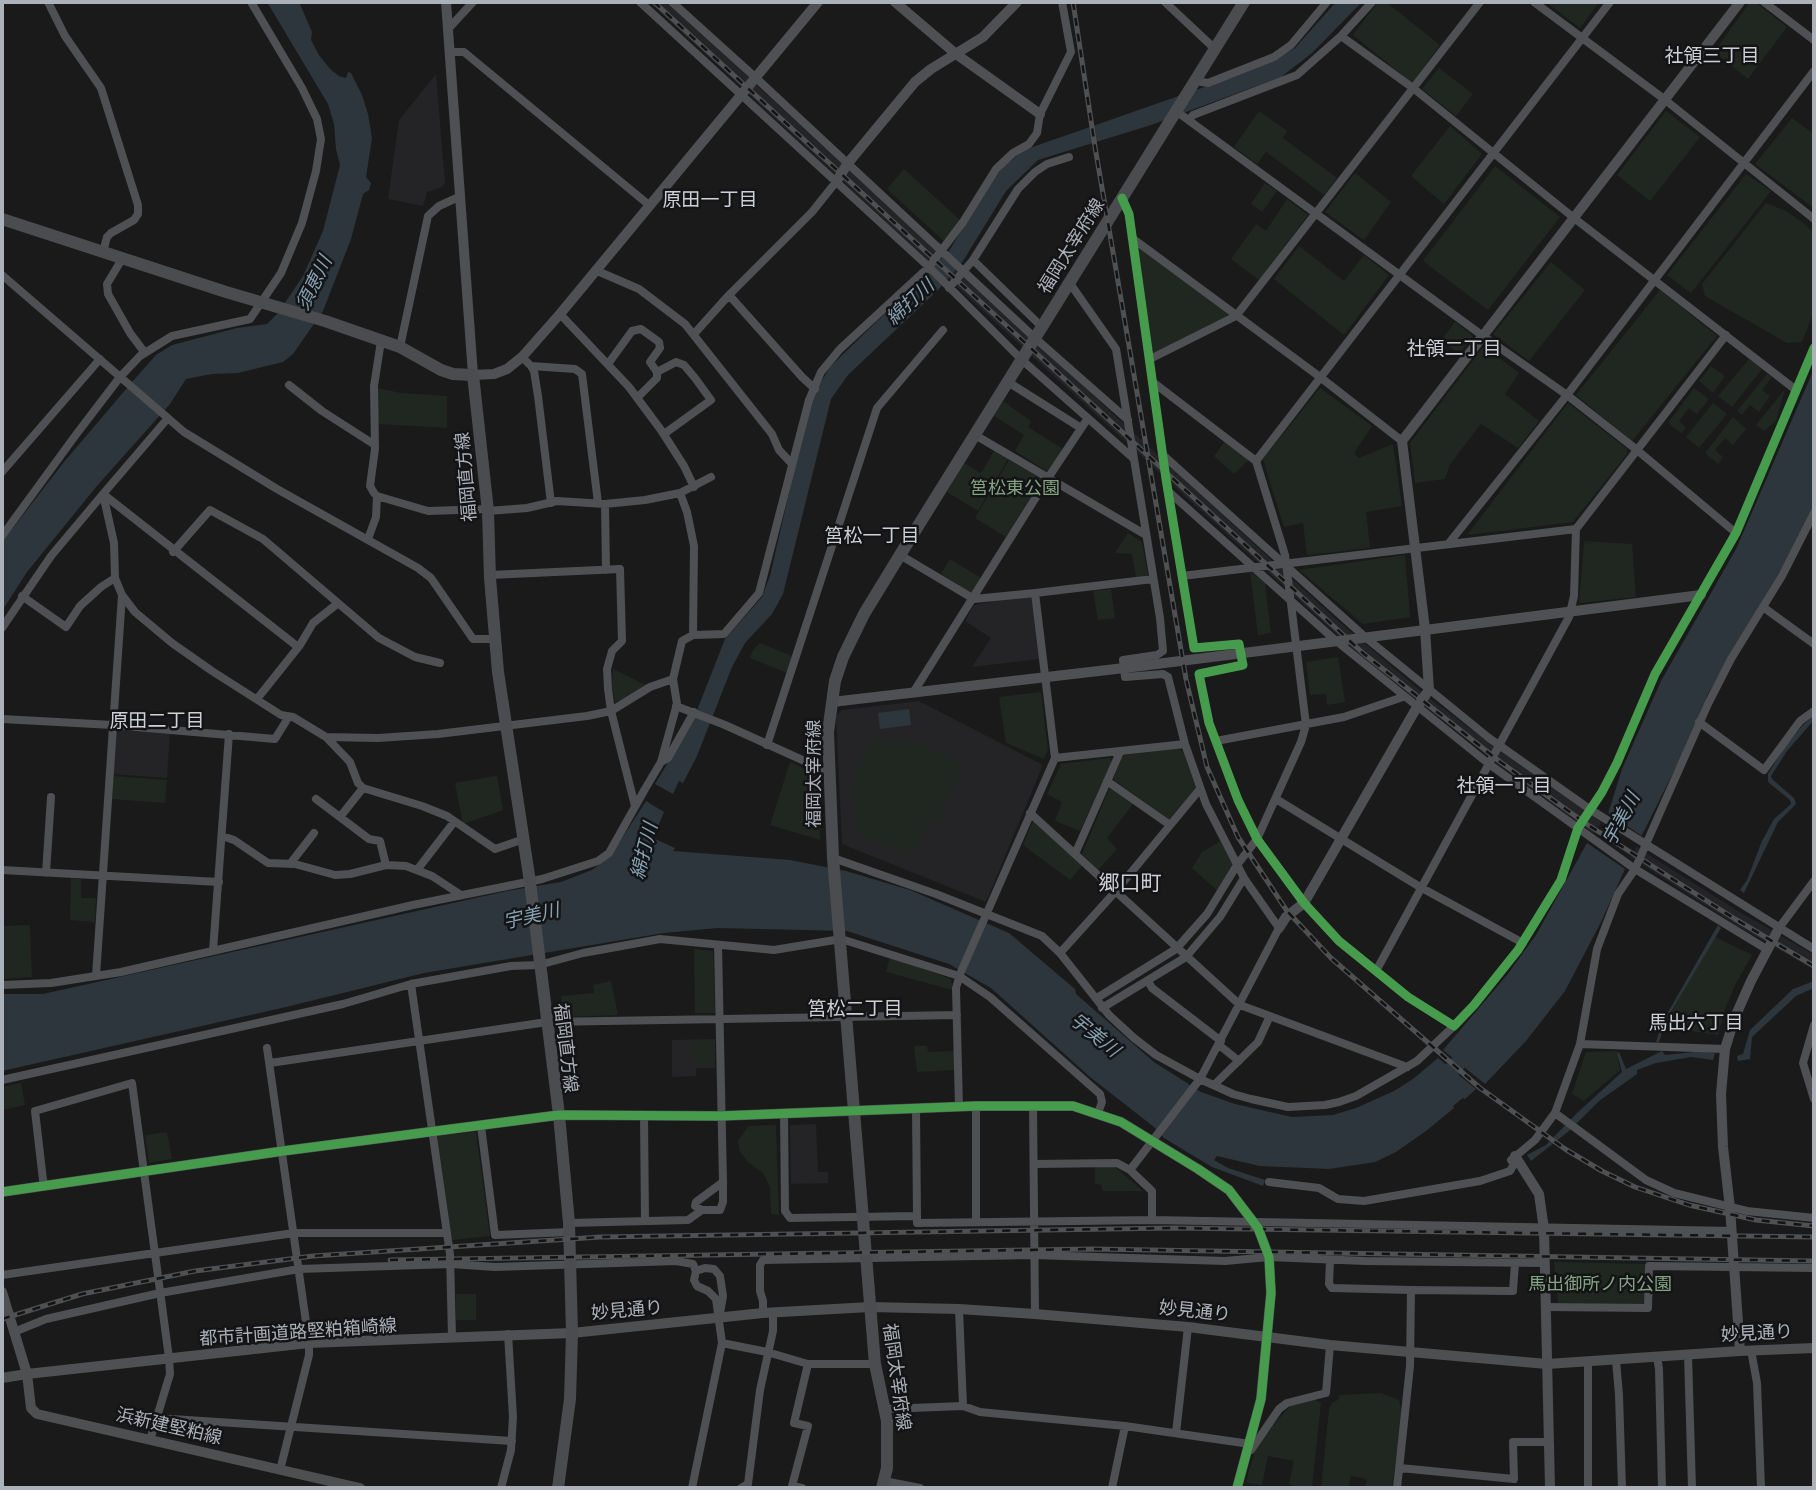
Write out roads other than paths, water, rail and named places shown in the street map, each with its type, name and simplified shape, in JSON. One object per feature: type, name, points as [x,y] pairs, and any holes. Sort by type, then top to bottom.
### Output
[{"type":"main road","name":"福岡太宰府線","points":[[883,1484],[888,1440],[885,1409],[874,1364],[833,862],[828,732],[835,681],[843,657],[864,614],[1122,198],[1179,117],[1194,83],[1244,2]]},
{"type":"main road","points":[[2,219],[325,321],[400,347],[453,374],[473,374]]},
{"type":"main road","name":"福岡直方線","points":[[473,374],[488,510],[495,639],[530,882],[559,1115],[569,1227],[572,1333],[569,1412],[558,1488]]},
{"type":"main road","name":"妙見通り","points":[[572,1333],[768,1313],[870,1307],[1035,1314],[1188,1327],[1330,1345],[1547,1364],[1745,1350],[1814,1348]]},
{"type":"main road","points":[[2,1378],[27,1374]]},
{"type":"main road","name":"浜新建堅粕線","points":[[27,1374],[31,1408],[37,1414],[360,1488]]},
{"type":"street","points":[[48,2],[65,36],[101,88],[138,205],[138,214],[134,220],[107,237],[103,252]]},
{"type":"street","points":[[2,536],[47,473],[145,353],[172,336],[250,319],[266,304],[281,274],[302,223],[316,171],[321,139],[317,119],[302,88],[251,2]]},
{"type":"street","points":[[446,2],[473,374],[494,374],[507,369],[522,357],[818,2]]},
{"type":"street","points":[[449,28],[473,2]]},
{"type":"street","points":[[640,2],[929,267],[1022,360],[1133,458]]},
{"type":"street","points":[[672,2],[964,272],[1038,332]]},
{"type":"street","points":[[895,2],[956,54],[1040,114]]},
{"type":"street","points":[[694,334],[812,212],[848,163],[915,82],[983,37],[1017,2]]},
{"type":"street","points":[[2,985],[51,983],[96,976],[213,951],[461,894],[530,882],[598,861],[609,853],[661,762],[676,706],[673,679],[682,641],[693,635],[724,634],[759,593],[809,400],[821,372],[840,349],[929,267],[996,169],[1013,153],[1029,144],[1037,134],[1040,114],[1071,52],[1062,2]]},
{"type":"street","points":[[1165,2],[1215,49]]},
{"type":"street","points":[[1194,83],[1208,83],[1274,58],[1291,45],[1327,2]]},
{"type":"street","points":[[1179,117],[1193,116],[1297,75],[1341,36],[1372,2]]},
{"type":"street","points":[[1150,359],[1236,316],[1480,2]]},
{"type":"street","points":[[1534,2],[1664,99],[1814,219]]},
{"type":"street","points":[[1256,461],[1610,2]]},
{"type":"street","points":[[1130,1170],[1198,1082],[1279,928],[1286,917],[1304,903],[1429,690],[1425,629],[1402,441],[1740,2]]},
{"type":"street","points":[[1764,2],[1814,40]]},
{"type":"street","points":[[1341,36],[1413,88],[1574,218],[1796,390]]},
{"type":"street","points":[[451,52],[464,52],[649,205]]},
{"type":"street","points":[[1449,543],[1567,395],[1814,71]]},
{"type":"street","points":[[1179,117],[1317,213],[1567,395],[1736,533]]},
{"type":"street","points":[[949,288],[973,260],[1018,189],[1047,164],[1069,157]]},
{"type":"street","points":[[400,347],[428,216],[439,206],[461,196]]},
{"type":"street","points":[[1122,198],[1129,214],[1194,648],[1239,644],[1241,654],[1243,665],[1199,674],[1209,723],[1238,800],[1256,839],[1304,903],[1339,941],[1408,997],[1454,1026]]},
{"type":"street","points":[[1132,238],[1402,441]]},
{"type":"street","points":[[122,259],[107,284],[108,294],[145,353]]},
{"type":"street","points":[[973,260],[1038,332],[1128,420]]},
{"type":"street","points":[[595,270],[639,289],[685,324],[792,464]]},
{"type":"street","points":[[2,275],[184,432],[277,489],[418,568],[431,578],[473,639],[495,639]]},
{"type":"street","points":[[1069,282],[1116,349],[1153,579],[1163,651],[1157,655],[1123,660],[1125,677],[1163,674],[1168,677],[1200,789],[1244,878],[1279,928]]},
{"type":"street","points":[[729,295],[815,389]]},
{"type":"street","points":[[560,314],[637,398],[664,434],[694,487]]},
{"type":"street","points":[[608,364],[632,331],[641,329],[659,342],[660,348],[650,362],[657,372],[657,378],[637,398]]},
{"type":"street","points":[[767,744],[877,408],[943,330]]},
{"type":"street","points":[[1376,971],[1570,614],[1574,596],[1576,530],[1726,335]]},
{"type":"street","points":[[368,539],[376,517],[377,496],[370,486],[375,445],[374,387],[381,341]]},
{"type":"street","points":[[833,862],[936,894],[984,916],[1042,936],[1060,953],[1102,1008],[1134,1038],[1198,1082],[1214,1085],[1233,1094],[1288,1107],[1325,1105],[1356,1096],[1417,1061],[1474,1005],[1523,943],[1561,880],[1580,830],[1617,764],[1655,674],[1736,533],[1814,348]]},
{"type":"street","points":[[522,357],[534,372],[551,503]]},
{"type":"street","points":[[2,472],[100,359]]},
{"type":"street","points":[[657,372],[676,362],[684,365],[711,400],[664,434]]},
{"type":"street","points":[[530,366],[575,369],[582,374],[601,504],[606,570]]},
{"type":"street","points":[[1008,382],[1081,428]]},
{"type":"street","points":[[1097,998],[1176,949],[1207,914],[1256,839],[1301,742],[1306,725],[1285,565],[1256,461],[1154,383]]},
{"type":"street","points":[[289,385],[375,445]]},
{"type":"street","points":[[2,628],[51,555],[103,494],[163,415]]},
{"type":"street","points":[[913,693],[1088,418]]},
{"type":"street","points":[[975,435],[1146,535]]},
{"type":"street","points":[[1163,455],[1365,637],[1499,744],[1593,811],[1814,949]]},
{"type":"street","points":[[2,456],[11,461]]},
{"type":"street","points":[[377,496],[428,511],[527,508],[551,503],[601,504],[645,500],[680,493],[711,477]]},
{"type":"street","points":[[1169,492],[1335,640],[1489,764],[1632,866],[1768,950]]},
{"type":"street","points":[[680,493],[694,547],[693,635]]},
{"type":"street","points":[[103,494],[298,647]]},
{"type":"street","points":[[103,494],[114,543],[115,578],[122,596],[135,612],[172,643],[288,718],[293,717],[326,737],[350,762],[358,783],[363,788],[422,806],[454,822],[495,849],[524,839]]},
{"type":"street","points":[[173,551],[210,510],[263,539],[379,638],[415,657],[440,663]]},
{"type":"street","points":[[1269,1182],[1319,1188],[1338,1199],[1364,1201],[1480,1181],[1510,1171],[1514,1164],[1511,1160],[1535,1140],[1555,1114],[1580,1044],[1597,949],[1618,894],[1699,722],[1814,513]]},
{"type":"street","points":[[1182,576],[1576,530]]},
{"type":"street","points":[[900,555],[974,599],[1153,579]]},
{"type":"street","points":[[490,575],[620,569],[622,641],[612,651],[607,669],[611,711],[635,806]]},
{"type":"street","points":[[22,596],[66,627],[80,606],[115,578]]},
{"type":"street","points":[[959,1107],[956,988],[959,975],[1055,758],[1035,593]]},
{"type":"street","points":[[832,702],[1241,654],[1425,629],[1570,614],[1701,595]]},
{"type":"street","points":[[96,976],[122,596]]},
{"type":"street","points":[[257,699],[298,647],[313,623],[337,604]]},
{"type":"street","points":[[1763,607],[1814,644]]},
{"type":"street","points":[[326,737],[378,738],[507,727],[611,711],[650,687],[673,679]]},
{"type":"street","points":[[1216,741],[1344,717],[1403,697]]},
{"type":"street","points":[[676,706],[820,768],[829,769]]},
{"type":"street","points":[[1699,722],[1764,770],[1800,721],[1814,711]]},
{"type":"street","points":[[661,762],[667,758],[694,712]]},
{"type":"street","points":[[2,719],[113,725],[275,739],[288,718]]},
{"type":"street","points":[[213,951],[229,734]]},
{"type":"street","points":[[1055,758],[1185,744]]},
{"type":"street","points":[[1074,854],[1120,752]]},
{"type":"street","points":[[1107,781],[1170,825]]},
{"type":"street","points":[[340,817],[363,788]]},
{"type":"street","points":[[1060,953],[1115,892],[1200,789]]},
{"type":"street","points":[[46,873],[51,797]]},
{"type":"street","points":[[316,799],[369,839],[380,841],[386,864]]},
{"type":"street","points":[[1276,799],[1339,840],[1523,943]]},
{"type":"street","points":[[1030,813],[1240,1005],[1407,1067]]},
{"type":"street","points":[[417,870],[454,822]]},
{"type":"street","points":[[290,864],[314,834]]},
{"type":"street","points":[[222,836],[234,840],[268,863],[290,864],[335,875],[350,874],[386,864],[406,866],[432,876],[461,894]]},
{"type":"street","points":[[2,870],[219,882]]},
{"type":"street","points":[[1102,1008],[1186,957],[1220,917],[1244,878]]},
{"type":"street","points":[[1761,1488],[1757,1383],[1745,1350],[1723,1147],[1721,1094],[1725,1048],[1751,981],[1779,928],[1814,881]]},
{"type":"street","points":[[2,1080],[330,1007],[411,984],[660,939],[774,950],[840,937],[959,975],[990,998],[1100,1094],[1102,1102],[1097,1113]]},
{"type":"street","points":[[718,944],[720,1116],[723,1182],[723,1202],[720,1210],[702,1210],[695,1206],[696,1202],[723,1182]]},
{"type":"street","points":[[1148,981],[1152,988],[1239,1061]]},
{"type":"street","points":[[411,984],[451,1264],[452,1337]]},
{"type":"street","points":[[270,1063],[547,1022],[957,1015]]},
{"type":"street","points":[[1214,1085],[1258,1042],[1269,1018]]},
{"type":"street","points":[[1814,1025],[1803,1063],[1814,1099]]},
{"type":"street","points":[[1580,1044],[1725,1048]]},
{"type":"street","points":[[267,1048],[309,1343],[309,1355],[280,1470]]},
{"type":"street","points":[[46,1186],[35,1111],[132,1083],[170,1374],[150,1440]]},
{"type":"street","points":[[1034,1105],[1035,1314]]},
{"type":"street","points":[[976,1106],[976,1222]]},
{"type":"street","points":[[2,1192],[433,1130],[559,1115],[720,1116],[976,1106],[1073,1106],[1121,1122],[1155,1139],[1229,1190],[1254,1222],[1269,1257],[1271,1293],[1261,1399],[1237,1488]]},
{"type":"street","points":[[916,1109],[917,1223],[1152,1220],[1732,1231]]},
{"type":"street","points":[[784,1113],[785,1215],[790,1218],[917,1216]]},
{"type":"street","points":[[1555,1114],[1646,1180],[1674,1193],[1730,1208],[1814,1218]]},
{"type":"street","points":[[644,1115],[645,1221]]},
{"type":"street","points":[[481,1126],[495,1235],[645,1221],[688,1220],[702,1210]]},
{"type":"street","points":[[1515,1156],[1539,1194],[1544,1228],[1549,1488]]},
{"type":"street","points":[[1034,1164],[1117,1163],[1130,1170],[1152,1191],[1152,1220]]},
{"type":"street","points":[[2,1275],[294,1233],[447,1233]]},
{"type":"street","points":[[741,1488],[748,1484],[767,1352],[773,1331],[760,1291],[760,1265],[763,1260],[1034,1255],[1225,1261],[1269,1257],[1544,1263]]},
{"type":"street","points":[[1331,1260],[1329,1284],[1332,1288],[1411,1290],[1513,1291],[1514,1263]]},
{"type":"street","points":[[14,1332],[46,1319],[160,1293],[299,1269],[687,1261],[693,1264],[696,1271],[697,1286],[708,1291],[716,1300],[722,1343],[692,1488]]},
{"type":"street","points":[[1545,1307],[1648,1308],[1649,1266],[1814,1268]]},
{"type":"street","points":[[696,1271],[714,1269],[720,1276],[723,1296],[719,1319]]},
{"type":"street","points":[[1397,1488],[1411,1352],[1411,1290]]},
{"type":"street","points":[[2,1292],[5,1313],[27,1374]]},
{"type":"street","points":[[959,1309],[963,1406]]},
{"type":"street","points":[[1176,1433],[1188,1327]]},
{"type":"street","name":"都市計画道路堅粕箱崎線","points":[[27,1374],[309,1343],[572,1333]]},
{"type":"street","points":[[501,1488],[512,1441],[508,1334]]},
{"type":"street","points":[[722,1343],[808,1364],[874,1364]]},
{"type":"street","points":[[1243,1465],[1254,1443],[1279,1409],[1287,1403],[1326,1393],[1330,1345]]},
{"type":"street","points":[[1688,1355],[1692,1488]]},
{"type":"street","points":[[1657,1357],[1662,1488]]},
{"type":"street","points":[[1616,1360],[1622,1488]]},
{"type":"street","points":[[1588,1362],[1588,1488]]},
{"type":"street","points":[[802,1488],[792,1487],[808,1426],[794,1423],[808,1364]]},
{"type":"street","points":[[885,1409],[963,1406],[980,1412],[1125,1426],[1250,1444]]},
{"type":"street","points":[[156,1419],[291,1425],[512,1441]]},
{"type":"street","points":[[1112,1488],[1125,1426]]},
{"type":"street","points":[[1400,1468],[1514,1483],[1513,1442],[1549,1442]]},
{"type":"street","points":[[883,1484],[920,1488]]},
{"type":"water","name":"須恵川","points":[[267,2],[299,2],[312,32],[311,40],[319,55],[339,76],[346,78],[348,72],[351,73],[368,114],[372,138],[366,177],[371,183],[369,190],[363,194],[351,239],[323,311],[293,354],[283,362],[238,373],[186,379],[170,404],[96,487],[27,572],[2,611],[2,542],[64,462],[156,355],[172,345],[237,328],[267,324],[278,313],[303,276],[323,231],[340,165],[334,124],[328,104]]},
{"type":"water","name":"綿打川","points":[[1336,2],[1362,2],[1312,53],[1281,77],[1151,125],[1038,160],[1006,191],[963,261],[939,289],[848,375],[831,399],[783,594],[772,614],[745,643],[732,667],[697,756],[683,783],[679,781],[673,794],[655,784],[692,723],[725,639],[762,597],[770,576],[810,401],[830,367],[949,251],[990,183],[1004,166],[1024,150],[1275,60],[1295,48]]},
{"type":"water","points":[[1814,369],[1814,508],[1708,694],[1680,759],[1565,991],[1526,1041],[1485,1084],[1443,1050],[1507,975],[1536,935],[1587,843],[1608,814],[1622,769],[1661,681],[1736,549]]},
{"type":"water","points":[[909,709],[911,725],[880,729],[878,713]]},
{"type":"water","points":[[1814,716],[1814,720],[1787,751],[1771,776],[1794,798],[1796,804],[1778,822],[1744,893],[1740,890],[1747,880],[1762,841],[1774,819],[1791,804],[1790,800],[1768,782],[1768,774],[1784,748]]},
{"type":"water","name":"綿打川","points":[[646,801],[664,812],[653,838],[675,848],[673,851],[790,860],[846,871],[910,890],[1009,933],[1154,1062],[1201,1092],[1235,1104],[1292,1117],[1333,1115],[1394,1091],[1438,1058],[1476,1089],[1426,1131],[1396,1152],[1375,1162],[1329,1169],[1260,1166],[1217,1156],[1214,1160],[1228,1168],[1265,1180],[1263,1186],[1212,1167],[1164,1138],[1154,1127],[1090,1077],[991,988],[949,964],[847,931],[717,928],[664,933],[424,973],[2,1071],[2,994],[43,994],[507,891],[561,882],[592,870],[610,857]]},
{"type":"water","points":[[1718,925],[1721,928],[1666,1020],[1659,1042],[1656,1042],[1663,1021]]},
{"type":"water","points":[[1814,981],[1814,988],[1796,996],[1752,1037],[1750,1059],[1738,1061],[1737,1056],[1743,1054],[1750,1030],[1793,989]]},
{"type":"water","points":[[1662,1051],[1665,1055],[1704,1051],[1715,1053],[1713,1060],[1691,1057],[1656,1063],[1637,1070],[1637,1074],[1599,1101],[1569,1131],[1531,1161],[1527,1155],[1546,1145],[1622,1072],[1617,1053],[1619,1052],[1626,1069]]},
{"type":"waterway","name":"宇美川","points":[[1439,1085],[1473,1046]]},
{"type":"railway","points":[[654,2],[1364,654],[1499,761],[1585,823],[1814,966]]},
{"type":"railway","points":[[1073,2],[1095,147],[1186,679],[1207,767],[1238,837],[1287,911],[1331,958],[1480,1088],[1565,1149],[1635,1187],[1689,1205],[1756,1220],[1814,1226]]},
{"type":"railway","points":[[2,1319],[82,1294],[195,1271],[313,1256],[600,1237],[1174,1228],[1814,1237]]},
{"type":"railway","points":[[390,1260],[1092,1249],[1814,1261]]},
{"type":"district","name":"社領三丁目","points":[[1712,56]]},
{"type":"district","name":"原田一丁目","points":[[710,200]]},
{"type":"district","name":"社領二丁目","points":[[1454,349]]},
{"type":"district","name":"筥松一丁目","points":[[872,536]]},
{"type":"district","name":"原田二丁目","points":[[157,721]]},
{"type":"district","name":"社領一丁目","points":[[1504,786]]},
{"type":"district","name":"郷口町","points":[[1130,883]]},
{"type":"district","name":"筥松二丁目","points":[[855,1009]]},
{"type":"district","name":"馬出六丁目","points":[[1696,1023]]},
{"type":"park label","name":"筥松東公園","points":[[1015,488]]},
{"type":"park label","name":"馬出御所ノ内公園","points":[[1600,1284]]}]
